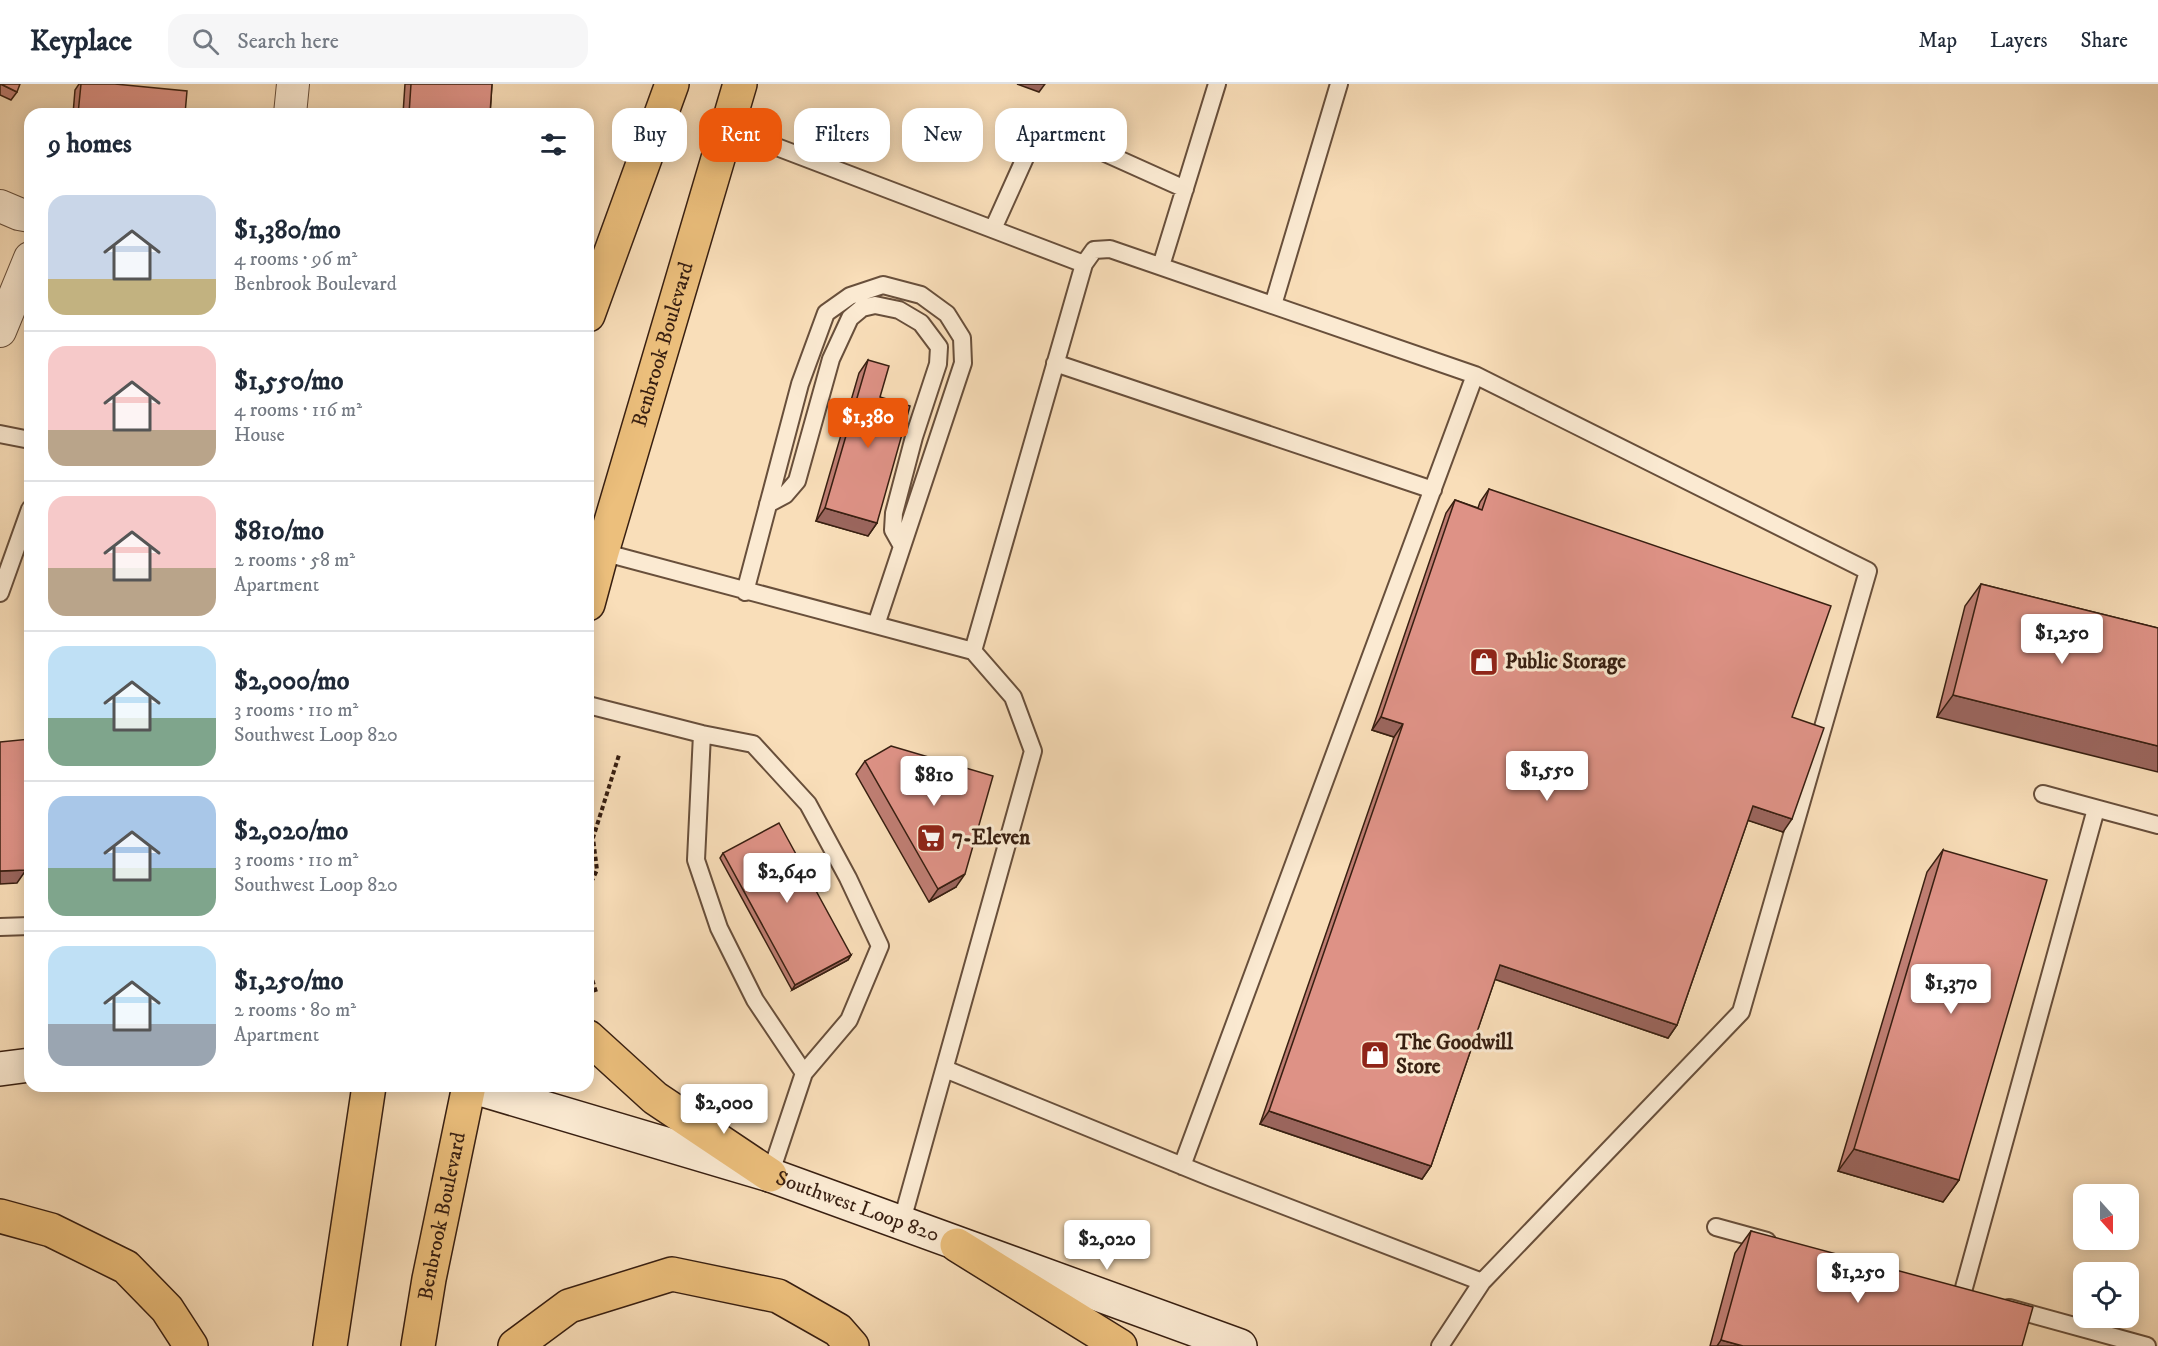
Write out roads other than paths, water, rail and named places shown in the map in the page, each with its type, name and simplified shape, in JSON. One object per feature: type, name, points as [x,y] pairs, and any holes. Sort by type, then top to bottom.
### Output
[{"type":"highway","points":[[594,283],[672,84]]},
{"type":"highway","name":"Benbrook Boulevard","points":[[733,108],[740,84]]},
{"type":"highway","name":"Benbrook Boulevard","points":[[594,582],[717,162]]},
{"type":"highway","points":[[594,1042],[655,1098],[770,1175]]},
{"type":"highway","points":[[330,1346],[368,1092]]},
{"type":"highway","name":"Benbrook Boulevard","points":[[418,1346],[429,1279],[468,1092]]},
{"type":"highway","points":[[0,1216],[51,1230],[126,1267],[167,1309],[191,1346]]},
{"type":"highway","points":[[957,1245],[1120,1346]]},
{"type":"highway","points":[[515,1346],[569,1306],[672,1274],[778,1296],[838,1330],[852,1346]]},
{"type":"main road","points":[[0,1069],[24,1066]]},
{"type":"main road","name":"Southwest Loop 820","points":[[489,1092],[770,1175],[957,1245],[1240,1346]]},
{"type":"street","points":[[291,108],[293,84]]},
{"type":"street","points":[[0,206],[24,215]]},
{"type":"street","points":[[0,331],[24,273]]},
{"type":"lane","points":[[1161,266],[1217,84]]},
{"type":"lane","points":[[1273,305],[1339,84]]},
{"type":"lane","points":[[993,229],[1038,129],[1056,131],[1185,189]]},
{"type":"lane","points":[[782,149],[1084,264]]},
{"type":"lane","points":[[973,651],[1084,264],[1094,250],[1110,249],[1475,375],[1868,571],[1741,1012],[1482,1282],[1440,1346]]},
{"type":"lane","points":[[745,592],[800,384],[826,313],[850,296],[883,285],[921,295],[947,314],[962,338],[963,363],[876,625]]},
{"type":"lane","points":[[768,504],[785,495],[797,481],[831,359],[850,318],[862,308],[875,305],[899,310],[921,323],[939,347],[938,364],[914,438],[894,513],[893,530],[902,546]]},
{"type":"lane","points":[[1055,363],[1433,490]]},
{"type":"lane","points":[[1182,1166],[1475,375]]},
{"type":"lane","points":[[0,434],[24,439]]},
{"type":"lane","points":[[0,593],[24,526]]},
{"type":"lane","points":[[602,552],[973,651],[1013,697],[1033,751],[901,1224]]},
{"type":"lane","points":[[594,707],[702,734],[753,744],[808,804],[848,878],[880,946],[849,1020],[804,1073],[770,1175]]},
{"type":"lane","points":[[702,734],[696,860],[719,928],[750,990],[804,1073]]},
{"type":"lane","points":[[2043,794],[2158,825]]},
{"type":"lane","points":[[1962,1295],[2096,808]]},
{"type":"lane","points":[[0,927],[24,926]]},
{"type":"lane","points":[[945,1069],[1182,1166],[1482,1282]]},
{"type":"lane","points":[[1716,1227],[1783,1246]]},
{"type":"lane","points":[[1994,1304],[2147,1346]]},
{"type":"place","name":"Public Storage","points":[[1484,662]]},
{"type":"place","name":"7-Eleven","points":[[931,838]]},
{"type":"place","name":"The Goodwill Store","points":[[1375,1055]]}]
